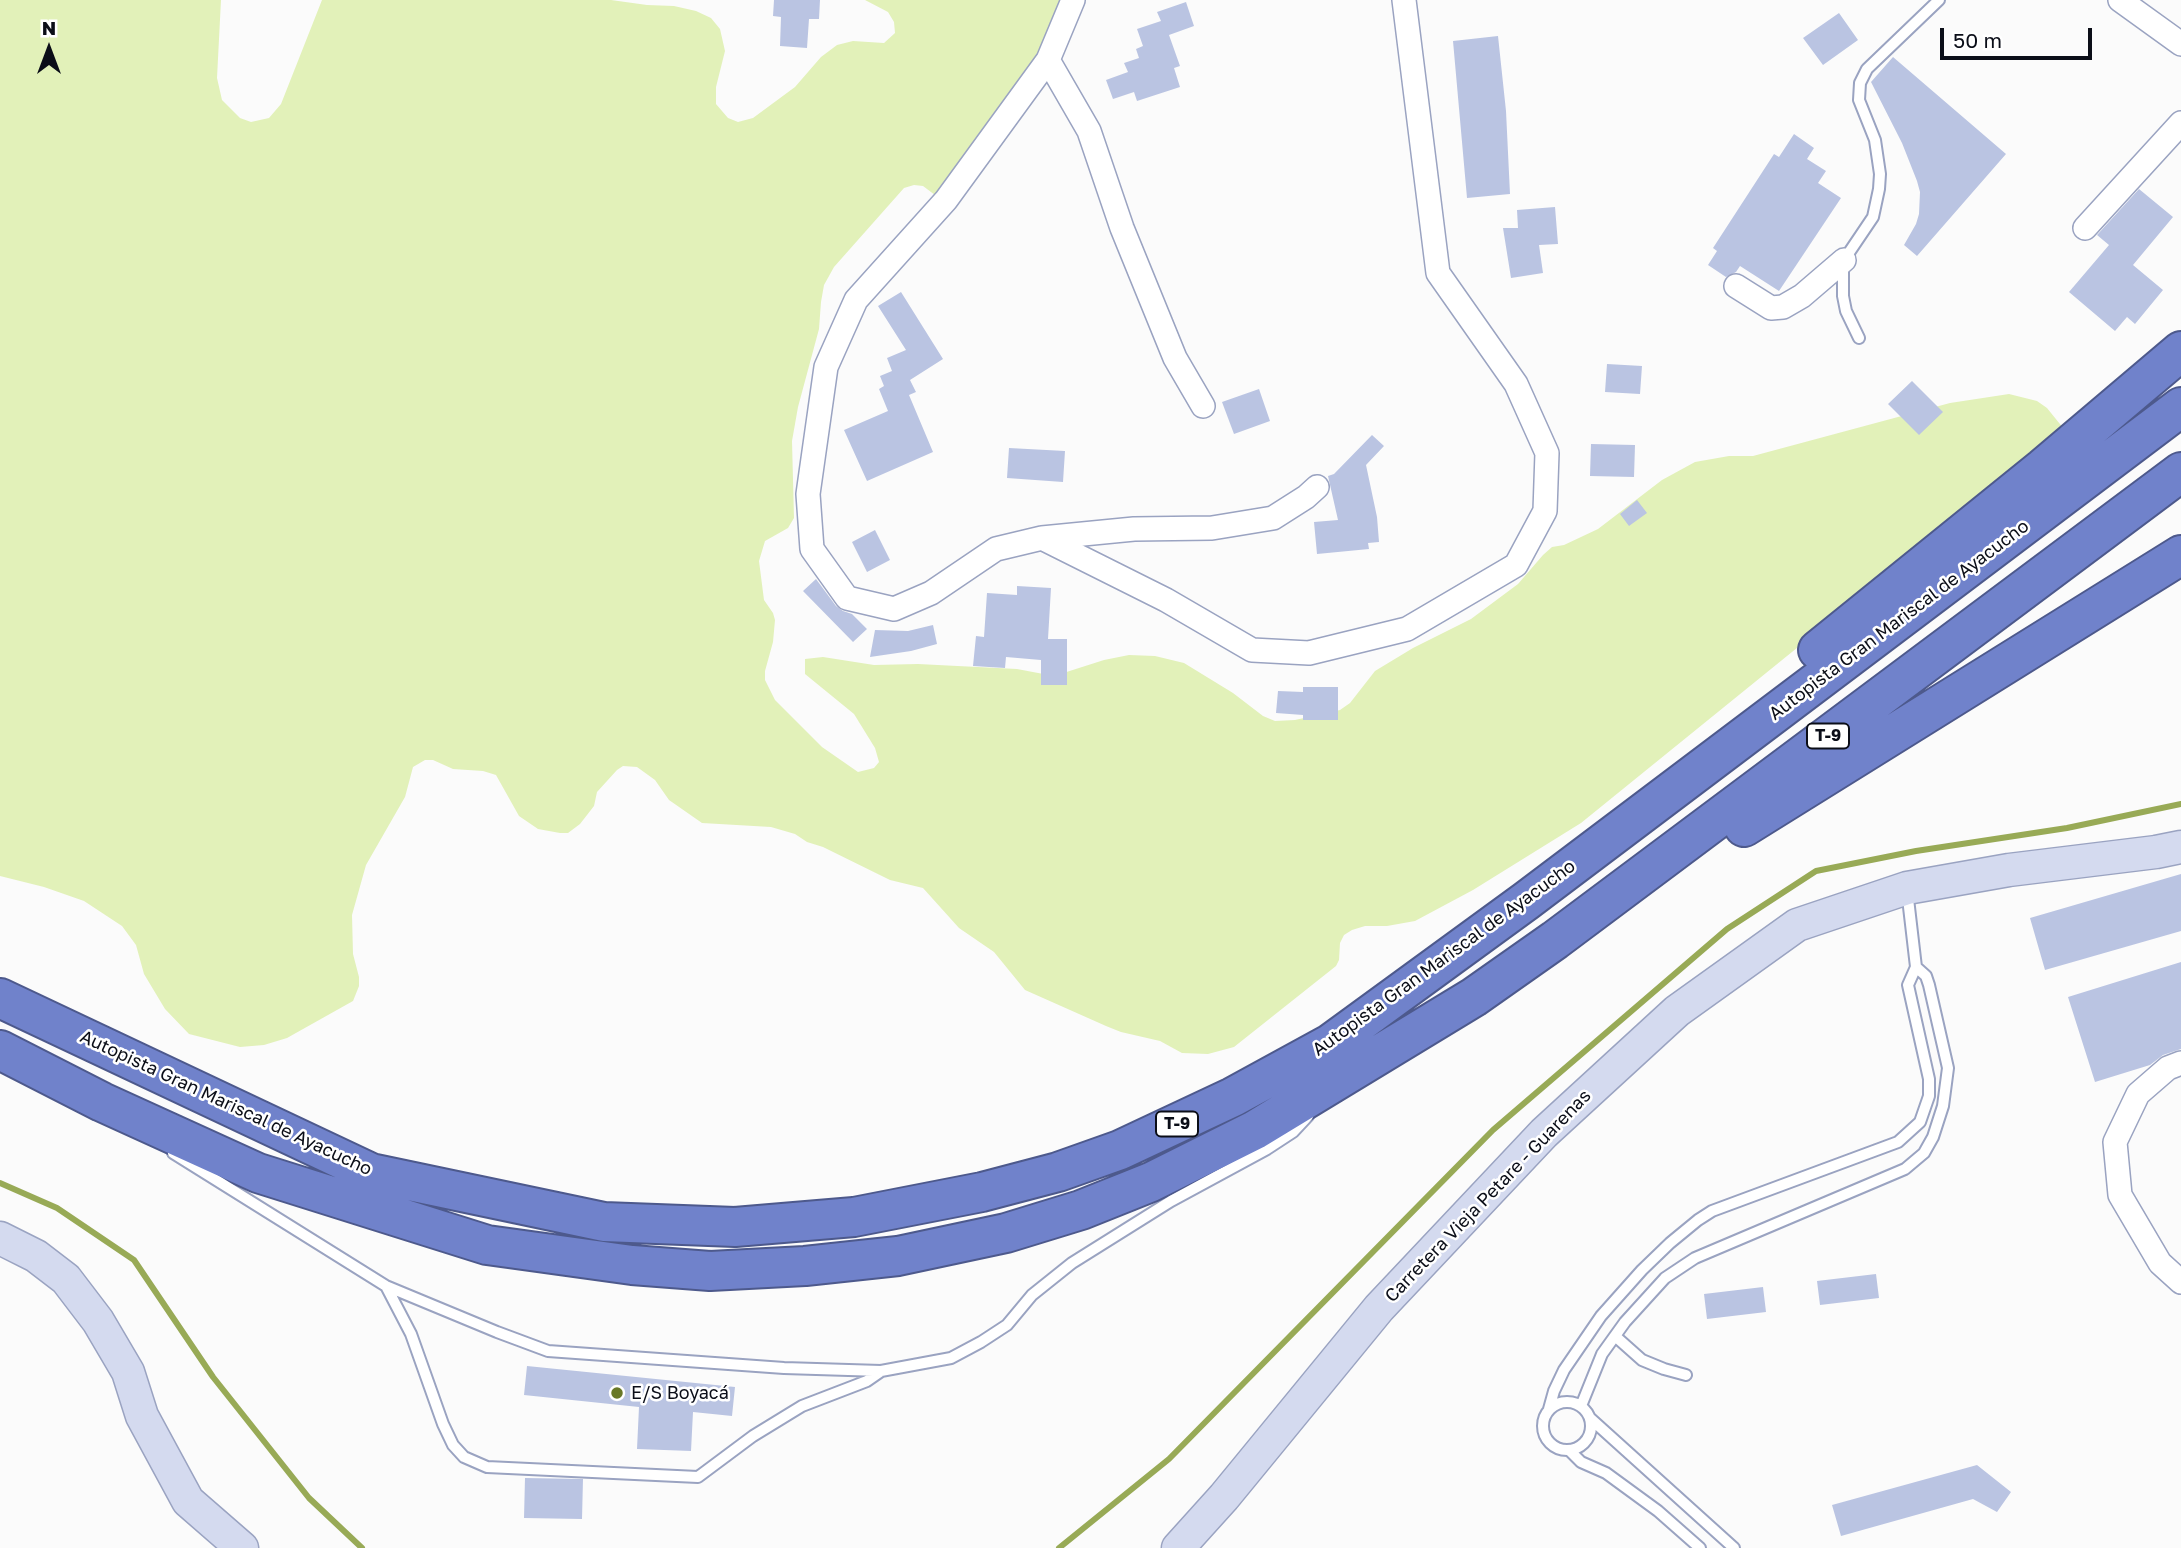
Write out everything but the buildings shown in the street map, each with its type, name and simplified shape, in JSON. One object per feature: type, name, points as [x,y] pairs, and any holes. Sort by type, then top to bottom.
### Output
[{"type":"highway","points":[[1452,956],[1553,865],[1637,795],[2043,468],[2181,351]]},
{"type":"highway","name":"Autopista Gran Mariscal de Ayacucho","points":[[0,998],[371,1172],[604,1222],[735,1227],[854,1217],[982,1192],[1058,1172],[1120,1150],[1233,1097],[1330,1044],[1452,956],[2181,407]]},
{"type":"highway","name":"Autopista Gran Mariscal de Ayacucho","points":[[0,1050],[102,1102],[258,1172],[487,1245],[632,1265],[710,1271],[805,1266],[898,1256],[1018,1229],[1081,1210],[1151,1182],[1255,1130],[1474,997],[1555,940],[2181,472]]},
{"type":"highway","points":[[1474,997],[1515,985],[1702,854],[2181,555]]},
{"type":"main road","name":"Carretera Vieja Petare - Guarenas","points":[[1178,1548],[1224,1497],[1379,1308],[1544,1133],[1677,1011],[1797,925],[1907,888],[2010,870],[2181,847]]},
{"type":"main road","points":[[0,1238],[36,1256],[66,1279],[98,1321],[128,1371],[142,1416],[188,1501],[242,1548]]},
{"type":"street","points":[[1073,0],[1048,60],[946,200],[856,300],[826,368],[808,494],[812,549],[847,598],[894,609],[931,593],[996,549],[1042,538],[1134,529],[1212,528],[1273,518],[1317,487]]},
{"type":"street","points":[[1042,538],[1166,600],[1252,650],[1309,653],[1407,629],[1516,565],[1545,511],[1546,453],[1516,384],[1438,273],[1404,0]]},
{"type":"street","points":[[2120,0],[2181,44]]},
{"type":"street","points":[[1048,60],[1089,131],[1122,228],[1175,358],[1203,406]]},
{"type":"street","points":[[2085,228],[2181,123]]},
{"type":"street","points":[[1736,286],[1771,308],[1783,307],[1802,296],[1844,260]]},
{"type":"street","points":[[2181,1063],[2168,1068],[2138,1094],[2115,1142],[2120,1195],[2160,1263],[2181,1282]]},
{"type":"lane","points":[[1860,338],[1852,325],[1843,296],[1844,260],[1874,217],[1880,189],[1878,157],[1870,123],[1859,100],[1860,83],[1867,69],[1939,0]]},
{"type":"lane","points":[[1549,1409],[1553,1391],[1564,1370],[1601,1316],[1642,1270],[1698,1220],[1712,1210],[1898,1142],[1920,1122],[1929,1096],[1930,1079],[1909,985],[1916,967],[1907,888]]},
{"type":"lane","points":[[1581,1405],[1602,1354],[1648,1295],[1665,1278],[1695,1258],[1905,1170],[1924,1153],[1933,1137],[1943,1106],[1948,1068],[1926,975],[1916,967]]},
{"type":"lane","points":[[166,1148],[386,1286],[548,1351],[784,1368],[881,1371],[951,1358],[1007,1325],[1032,1295],[1096,1247],[1293,1132],[1333,1084]]},
{"type":"lane","points":[[102,1102],[145,1133]]},
{"type":"lane","points":[[386,1286],[411,1334],[453,1445],[464,1457],[487,1467],[698,1477],[753,1436],[802,1406],[867,1381],[881,1371]]},
{"type":"lane","points":[[1615,1336],[1642,1360],[1686,1374]]},
{"type":"lane","points":[[1591,1419],[1592,1428],[1584,1444],[1569,1450],[1560,1450],[1546,1440],[1543,1432],[1544,1415],[1549,1409],[1564,1401],[1581,1405],[1591,1419],[1734,1548]]},
{"type":"lane","points":[[1569,1450],[1581,1462],[1605,1473],[1658,1511],[1700,1548]]},
{"type":"green space","points":[[0,0],[221,0],[217,78],[222,100],[240,118],[251,122],[269,118],[281,104],[322,0],[611,0],[674,6],[711,18],[720,29],[725,51],[716,87],[716,104],[728,118],[738,122],[753,118],[795,87],[821,57],[837,45],[853,41],[884,43],[895,33],[894,22],[888,12],[865,0],[1079,0],[947,196],[935,195],[923,186],[904,188],[834,267],[824,285],[819,329],[798,407],[792,441],[794,518],[788,528],[765,541],[759,561],[764,600],[775,620],[765,680],[775,700],[822,747],[858,772],[874,768],[879,762],[875,748],[854,714],[805,674],[805,659],[823,657],[874,665],[918,664],[1017,669],[1054,676],[1129,655],[1155,656],[1184,663],[1233,693],[1263,716],[1275,721],[1295,720],[1340,710],[1350,703],[1375,671],[1413,648],[1471,619],[1518,584],[1552,547],[1564,545],[1598,529],[1662,480],[1695,462],[1729,456],[1753,456],[1950,403],[2009,394],[2037,401],[2047,408],[2068,434],[1581,823],[1473,890],[1415,921],[1387,926],[1365,926],[1344,935],[1336,966],[1234,1047],[1208,1054],[1182,1053],[1160,1041],[1106,1026],[1025,990],[994,952],[959,928],[923,888],[890,880],[795,834],[771,827],[702,823],[669,800],[655,780],[637,767],[623,766],[617,770],[597,792],[594,806],[580,824],[568,833],[560,833],[538,829],[519,816],[496,775],[483,771],[453,769],[433,760],[425,760],[413,767],[405,797],[366,865],[352,915],[353,954],[359,977],[359,986],[353,1001],[287,1038],[264,1045],[240,1047],[189,1034],[165,1009],[144,974],[136,945],[122,926],[84,901],[0,876]]},
{"type":"waterway","points":[[1059,1548],[1169,1459],[1493,1130],[1727,929],[1816,871],[1916,851],[2067,828],[2181,804]]},
{"type":"waterway","points":[[0,1183],[57,1208],[134,1260],[213,1377],[309,1498],[362,1548]]},
{"type":"place","name":"E/S Boyacá","points":[[617,1393]]}]
